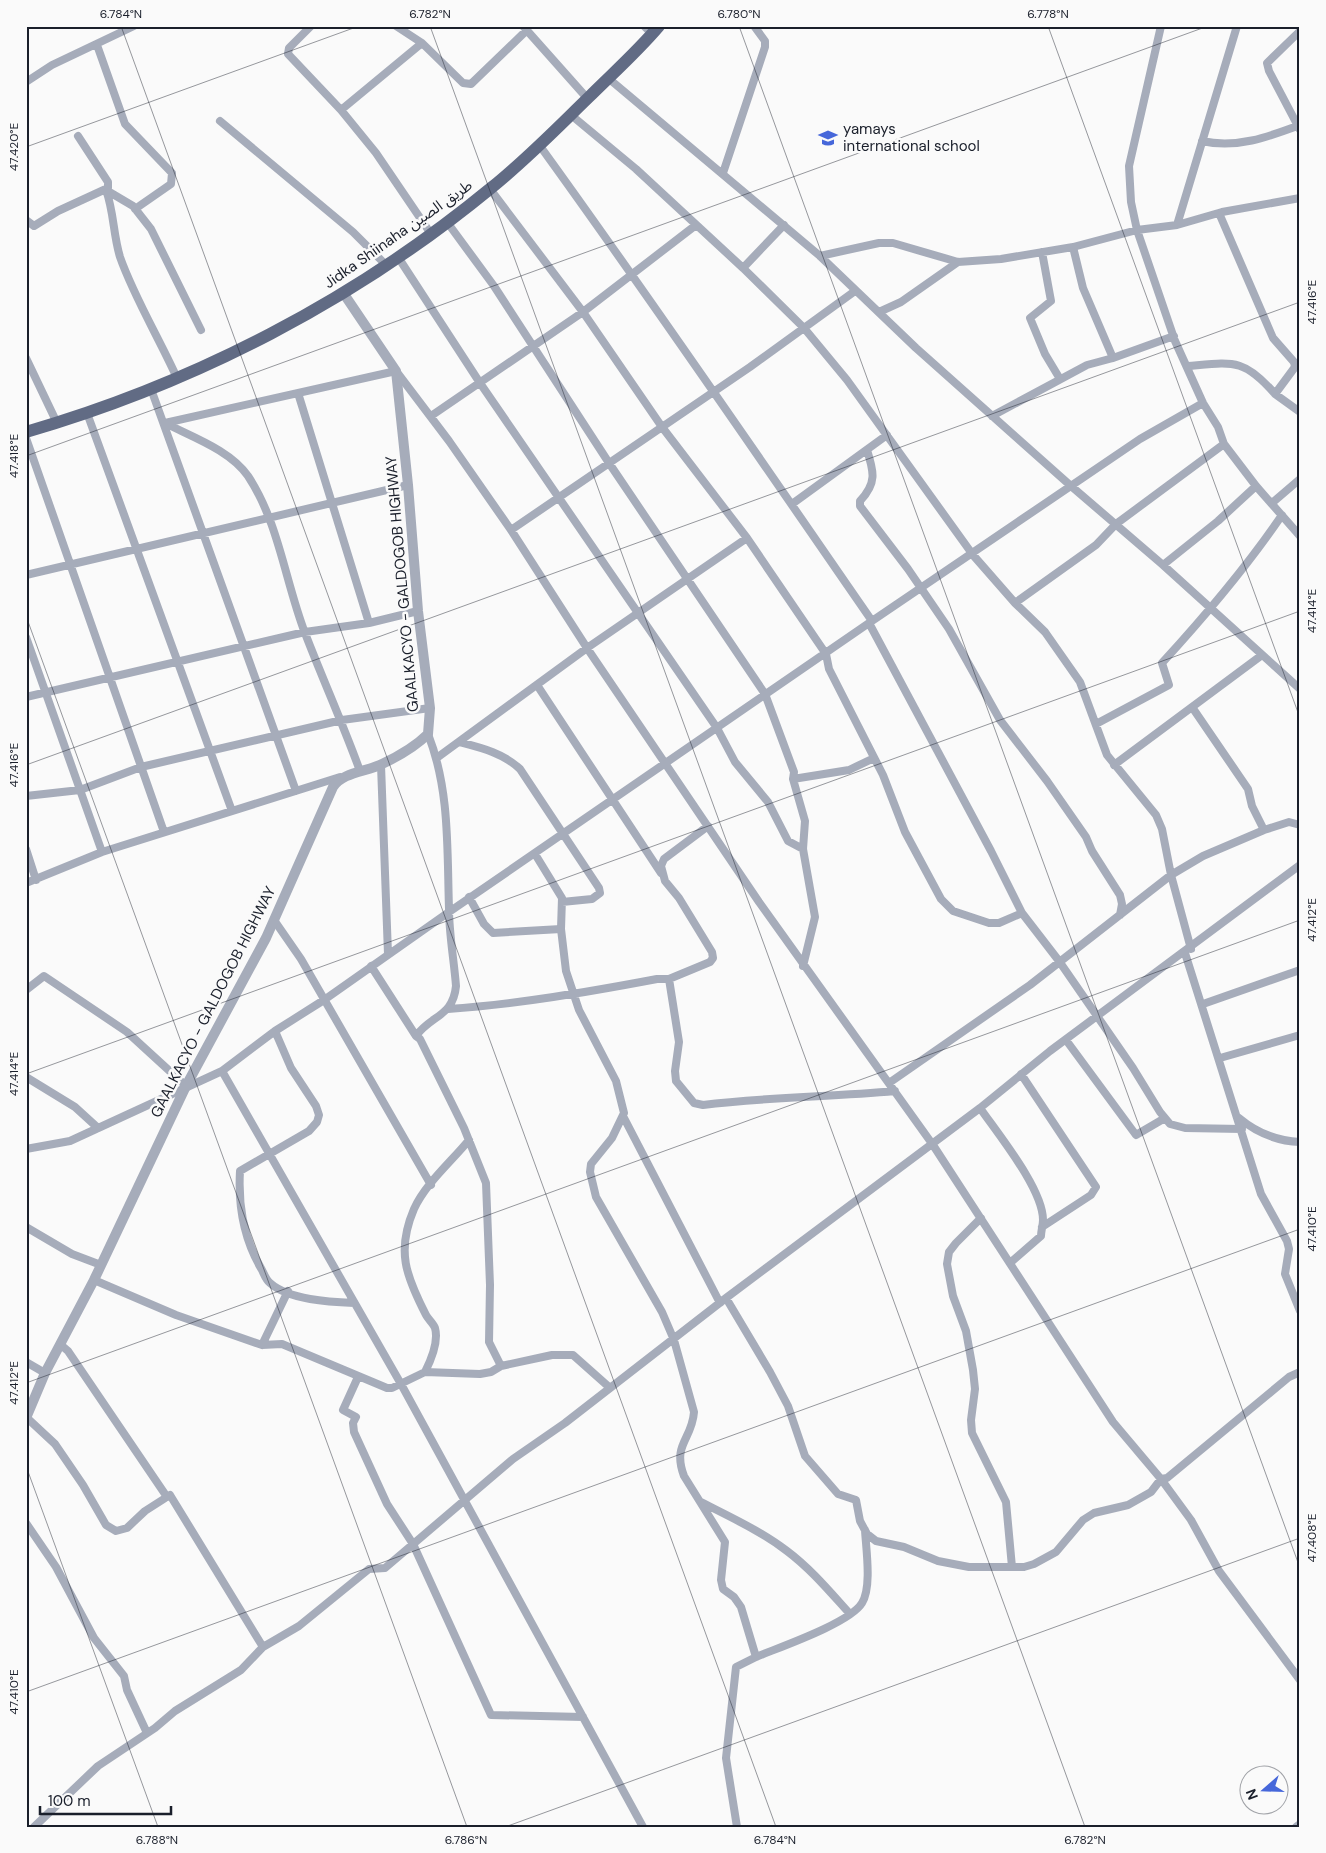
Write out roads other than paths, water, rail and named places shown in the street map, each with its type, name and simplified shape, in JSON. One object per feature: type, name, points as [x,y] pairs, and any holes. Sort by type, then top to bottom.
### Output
[{"type":"main road","name":"Jidka Shiinaha طريق الصين","points":[[26,432],[87,413],[177,378],[274,332],[344,294],[447,222],[490,189],[540,146],[608,78],[651,29]]},
{"type":"street","points":[[112,26],[119,34]]},
{"type":"street","points":[[26,82],[52,65],[134,26]]},
{"type":"street","points":[[311,26],[287,52],[342,110],[376,154],[431,234]]},
{"type":"street","points":[[396,26],[407,29],[463,83],[471,84],[525,28],[587,98]]},
{"type":"street","points":[[723,173],[765,47],[765,41],[754,26]]},
{"type":"street","points":[[1161,26],[1129,166],[1131,202],[1137,230],[1174,336],[1204,403],[1218,427],[1224,444],[1256,486],[1300,536]]},
{"type":"street","points":[[1177,224],[1237,26]]},
{"type":"street","points":[[1202,141],[1229,145],[1299,127],[1269,71],[1267,63],[1300,31]]},
{"type":"street","points":[[342,110],[422,43]]},
{"type":"street","points":[[97,45],[125,124],[172,173],[172,184],[135,209]]},
{"type":"street","points":[[608,78],[820,256],[855,291],[992,416],[1070,486],[1163,565],[1300,689]]},
{"type":"street","points":[[571,115],[636,169],[743,268],[804,328],[887,435],[972,555],[1015,603],[1045,632],[1070,665],[1080,682],[1096,724],[1100,742],[1114,765],[1156,815],[1162,829],[1188,951],[1203,1004],[1261,1194],[1287,1241],[1289,1250],[1285,1274],[1300,1311]]},
{"type":"street","points":[[220,121],[353,232],[386,265]]},
{"type":"street","points":[[78,136],[108,182],[106,190],[112,206],[115,236],[121,258],[177,378]]},
{"type":"street","points":[[540,146],[633,274],[712,392],[792,504],[870,622],[1022,913],[1059,961],[1165,1118],[1170,1124],[1185,1128],[1242,1129]]},
{"type":"street","points":[[490,189],[583,312],[662,426],[747,538],[826,654],[829,669],[874,758],[905,832],[930,880],[947,907],[953,911],[989,923],[1000,922],[1022,913]]},
{"type":"street","points":[[106,190],[135,209],[151,229],[201,330]]},
{"type":"street","points":[[26,220],[34,226],[58,211],[106,190]]},
{"type":"street","points":[[820,256],[879,243],[893,243],[958,262],[1001,259],[1073,247],[1137,230],[1177,224],[1218,213],[1300,198]]},
{"type":"street","points":[[1218,213],[1273,338],[1294,362],[1295,366],[1292,372],[1275,394]]},
{"type":"street","points":[[447,222],[494,286],[609,463],[765,694],[794,772],[793,779],[805,821],[803,849],[815,917],[803,966]]},
{"type":"street","points":[[431,416],[532,345],[583,312],[696,225]]},
{"type":"street","points":[[743,268],[784,225]]},
{"type":"street","points":[[1073,247],[1083,288],[1113,358]]},
{"type":"street","points":[[1042,252],[1051,301],[1030,318],[1042,349],[1060,379]]},
{"type":"street","points":[[398,258],[480,382],[717,728],[736,762],[768,802],[788,841],[803,849]]},
{"type":"street","points":[[879,312],[901,302],[958,262]]},
{"type":"street","points":[[511,530],[855,291]]},
{"type":"street","name":"GAALKACYO - GALDOGOB HIGHWAY","points":[[26,1417],[45,1374],[101,1266],[186,1086],[274,920],[337,780],[381,765],[416,746],[428,734],[430,708],[418,611],[408,484],[396,371],[344,294]]},
{"type":"street","points":[[992,416],[1088,365],[1174,336]]},
{"type":"street","points":[[26,358],[57,423]]},
{"type":"street","points":[[1188,366],[1242,365],[1263,380],[1275,394],[1300,412]]},
{"type":"street","points":[[165,423],[396,371],[431,416],[511,530],[587,648],[803,966],[933,1145],[1114,1422],[1191,1520],[1219,1571],[1300,1680]]},
{"type":"street","points":[[151,389],[165,423],[202,533],[296,792]]},
{"type":"street","points":[[298,393],[369,623]]},
{"type":"street","points":[[26,1149],[70,1141],[222,1071],[276,1031],[324,1000],[469,897],[564,834],[870,622],[972,555],[1140,439],[1204,403]]},
{"type":"street","points":[[87,413],[232,811]]},
{"type":"street","points":[[165,423],[229,456],[247,475],[269,517],[305,632],[342,720],[360,772]]},
{"type":"street","points":[[792,504],[887,435]]},
{"type":"street","points":[[26,438],[164,832]]},
{"type":"street","points":[[1015,603],[1096,545],[1116,524],[1224,444]]},
{"type":"street","points":[[867,450],[872,466],[873,480],[871,488],[860,501],[860,506],[908,569],[920,590],[949,629],[1000,720],[1047,781],[1086,837],[1092,851],[1120,895],[1122,904],[1120,915]]},
{"type":"street","points":[[1272,503],[1300,479]]},
{"type":"street","points":[[26,574],[408,484]]},
{"type":"street","points":[[1163,565],[1218,521],[1256,486]]},
{"type":"street","points":[[1096,724],[1169,684],[1162,663],[1211,608],[1258,549],[1282,515]]},
{"type":"street","points":[[438,758],[587,648],[747,538]]},
{"type":"street","points":[[26,697],[305,632],[369,623],[418,611]]},
{"type":"street","points":[[26,637],[102,852]]},
{"type":"street","points":[[1114,765],[1262,655]]},
{"type":"street","points":[[448,1009],[492,1006],[573,995],[657,979],[669,979],[710,962],[712,958],[707,944],[537,685]]},
{"type":"street","points":[[1192,707],[1248,789],[1252,806],[1264,830]]},
{"type":"street","points":[[26,796],[80,790],[141,767],[342,720],[430,708]]},
{"type":"street","points":[[416,1036],[423,1028],[448,1009],[455,996],[456,986],[449,912],[446,812],[438,758],[428,734]]},
{"type":"street","points":[[460,742],[497,753],[511,760],[520,769],[599,888],[600,893],[592,899],[562,902]]},
{"type":"street","points":[[793,779],[849,770],[874,758]]},
{"type":"street","points":[[26,884],[102,852],[381,765],[388,954]]},
{"type":"street","points":[[889,1083],[1022,990],[1171,875],[1203,856],[1264,830],[1289,822],[1300,825]]},
{"type":"street","points":[[662,874],[661,866],[664,859],[708,826]]},
{"type":"street","points":[[26,849],[36,880]]},
{"type":"street","points":[[534,854],[558,892],[562,902],[561,929],[566,971],[573,995],[586,1026],[616,1081],[623,1116],[723,1301],[784,1398],[805,1456],[838,1494],[856,1500],[860,1521],[865,1530],[876,1541],[904,1547],[938,1561],[969,1567],[1012,1567],[1034,1564],[1056,1552],[1083,1520],[1094,1513],[1128,1505],[1151,1492],[1161,1480],[1168,1478],[1289,1377],[1300,1372]]},
{"type":"street","points":[[34,1827],[98,1766],[147,1734],[175,1711],[241,1670],[263,1647],[299,1626],[369,1569],[385,1568],[513,1459],[565,1423],[609,1387],[933,1145],[1066,1040],[1300,866]]},
{"type":"street","points":[[469,897],[484,924],[493,934],[561,929]]},
{"type":"street","points":[[274,920],[301,959],[430,1185]]},
{"type":"street","points":[[371,966],[416,1036],[420,1039],[470,1140],[486,1184],[488,1200],[489,1342],[490,1349],[501,1366]]},
{"type":"street","points":[[1203,1004],[1300,970]]},
{"type":"street","points":[[26,990],[44,976],[127,1032],[186,1086]]},
{"type":"street","points":[[669,979],[679,1042],[674,1071],[676,1081],[694,1103],[703,1105],[759,1098],[850,1095],[895,1091]]},
{"type":"street","points":[[276,1031],[291,1068],[316,1106],[319,1115],[317,1122],[309,1131],[240,1171],[239,1187],[245,1235],[255,1259],[269,1282],[288,1291],[320,1301],[354,1303]]},
{"type":"street","points":[[1220,1058],[1300,1035]]},
{"type":"street","points":[[1066,1040],[1136,1135],[1165,1118]]},
{"type":"street","points":[[222,1071],[400,1384],[644,1827]]},
{"type":"street","points":[[1022,1074],[1096,1187],[1091,1195],[1042,1227]]},
{"type":"street","points":[[26,1077],[75,1107],[98,1128]]},
{"type":"street","points":[[980,1108],[1018,1163],[1038,1198],[1043,1219],[1041,1236],[1010,1263]]},
{"type":"street","points":[[623,1116],[612,1138],[591,1164],[590,1172],[596,1197],[642,1275],[674,1340],[694,1412],[694,1420],[679,1456],[680,1464],[700,1502],[725,1542],[721,1580],[723,1589],[734,1597],[741,1607],[756,1657]]},
{"type":"street","points":[[1238,1116],[1252,1129],[1275,1139],[1300,1142]]},
{"type":"street","points":[[425,1372],[432,1358],[435,1328],[426,1316],[403,1259],[406,1234],[415,1207],[430,1185],[470,1140]]},
{"type":"street","points":[[980,1218],[949,1252],[947,1264],[953,1296],[966,1331],[973,1370],[975,1389],[971,1420],[972,1433],[1006,1502],[1012,1567]]},
{"type":"street","points":[[26,1227],[72,1254],[101,1266]]},
{"type":"street","points":[[94,1280],[176,1315],[262,1345],[282,1344],[387,1388],[425,1372],[480,1374],[491,1372],[501,1366],[552,1355],[573,1356],[609,1387]]},
{"type":"street","points":[[262,1345],[288,1291]]},
{"type":"street","points":[[60,1345],[68,1351],[167,1497]]},
{"type":"street","points":[[26,1362],[45,1374]]},
{"type":"street","points":[[358,1377],[343,1410],[356,1417],[353,1423],[354,1432],[376,1481],[387,1504],[413,1544],[491,1714],[583,1718]]},
{"type":"street","points":[[26,1417],[55,1444],[83,1485],[106,1525],[116,1531],[127,1528],[145,1511],[170,1495],[188,1520],[263,1647]]},
{"type":"street","points":[[700,1502],[743,1523],[787,1551],[817,1578],[850,1614]]},
{"type":"street","points":[[26,1523],[56,1567],[94,1638],[124,1676],[127,1690],[147,1734]]},
{"type":"street","points":[[737,1827],[726,1758],[736,1667],[842,1620],[862,1603],[867,1582],[865,1530]]},
{"type":"street","points":[[1296,1827],[1300,1824]]},
{"type":"place","name":"yamays international school","points":[[828,138]]}]
